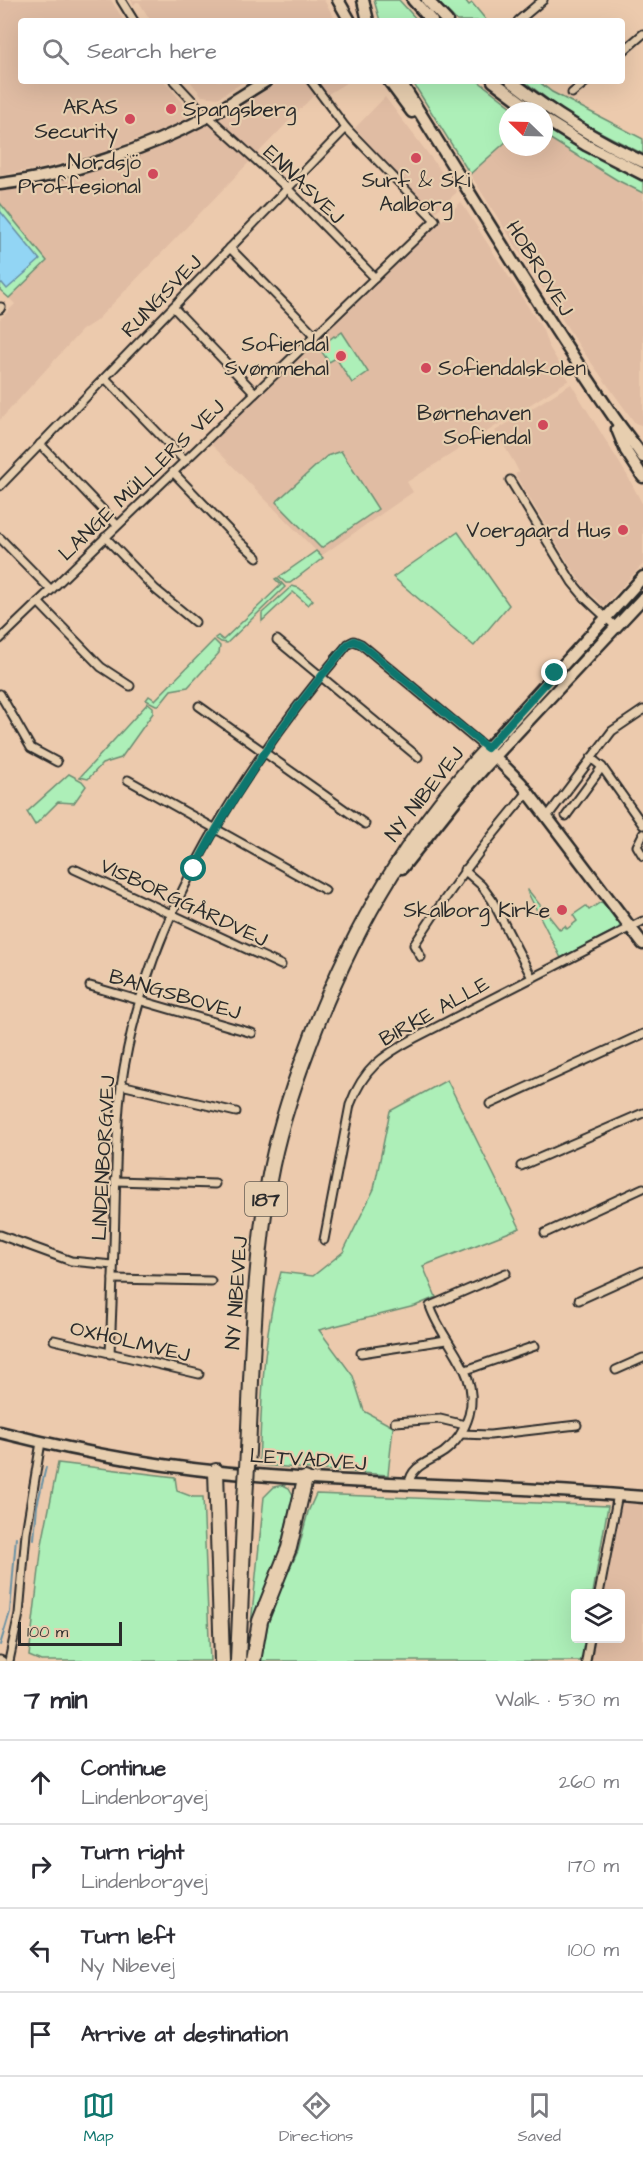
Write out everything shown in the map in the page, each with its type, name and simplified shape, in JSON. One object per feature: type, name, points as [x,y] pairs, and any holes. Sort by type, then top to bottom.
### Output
[{"type":"highway","name":"NY NIBEVEJ","points":[[238,1661],[254,1307],[269,1178],[285,1107],[320,1014],[345,959],[388,876],[444,797],[491,752]]},
{"type":"highway","name":"NY NIBEVEJ","points":[[370,912],[400,871]]},
{"type":"highway","points":[[216,1471],[222,1661]]},
{"type":"highway","points":[[253,1661],[260,1621],[289,1548],[305,1479]]},
{"type":"main road","points":[[338,0],[348,18]]},
{"type":"main road","points":[[363,0],[367,18]]},
{"type":"main road","points":[[413,0],[429,18]]},
{"type":"main road","points":[[427,0],[444,18]]},
{"type":"main road","points":[[0,184],[72,169],[129,152],[178,132],[261,84]]},
{"type":"main road","name":"HOBROVEJ","points":[[391,84],[436,142],[612,414],[643,457]]},
{"type":"main road","name":"HOBROVEJ","points":[[400,84],[427,123],[436,142]]},
{"type":"main road","points":[[498,84],[521,102]]},
{"type":"main road","points":[[515,84],[570,123],[643,162]]},
{"type":"main road","points":[[553,124],[586,145],[643,174]]},
{"type":"main road","name":"HOBROVEJ","points":[[612,414],[626,451],[643,477]]},
{"type":"main road","points":[[626,451],[643,470]]},
{"type":"main road","name":"NY NIBEVEJ","points":[[400,871],[491,752],[643,577]]},
{"type":"main road","name":"NY NIBEVEJ","points":[[491,752],[643,598]]},
{"type":"main road","points":[[491,752],[511,770],[643,944]]},
{"type":"main road","name":"LETVADVEJ","points":[[0,1432],[109,1455],[216,1471],[305,1479],[643,1497]]},
{"type":"street","points":[[121,0],[132,18]]},
{"type":"street","points":[[522,18],[543,0]]},
{"type":"street","points":[[625,49],[643,34]]},
{"type":"street","name":"ENNASVEJ","points":[[177,84],[208,116],[288,189],[375,278]]},
{"type":"street","points":[[313,84],[346,128]]},
{"type":"street","points":[[572,93],[582,84]]},
{"type":"street","name":"RUNGSVEJ","points":[[0,486],[346,128]]},
{"type":"street","name":"LANGE MÜLLERS VEJ","points":[[0,639],[435,220],[346,128]]},
{"type":"street","points":[[231,248],[315,335]]},
{"type":"street","points":[[173,307],[255,393]]},
{"type":"street","points":[[105,378],[185,461]]},
{"type":"street","points":[[40,444],[117,525]]},
{"type":"street","points":[[173,472],[238,542],[257,557]]},
{"type":"street","points":[[510,480],[572,582],[616,627]]},
{"type":"street","points":[[105,537],[155,589],[195,622]]},
{"type":"street","points":[[0,538],[51,590]]},
{"type":"street","points":[[38,602],[101,667],[130,686]]},
{"type":"street","points":[[277,640],[418,757]]},
{"type":"street","name":"LINDENBORGVEJ","points":[[110,1354],[115,1181],[121,1085],[131,1034],[140,1001],[172,915],[216,828],[263,752],[321,676],[348,644],[354,641],[361,644],[491,752]]},
{"type":"street","points":[[0,694],[31,748],[57,762]]},
{"type":"street","points":[[199,706],[365,824]]},
{"type":"street","points":[[547,817],[612,731],[643,710]]},
{"type":"street","points":[[591,758],[602,767],[643,825]]},
{"type":"street","points":[[566,816],[602,767]]},
{"type":"street","points":[[128,780],[325,890]]},
{"type":"street","points":[[421,957],[414,945],[464,870],[528,792]]},
{"type":"street","points":[[643,834],[637,846],[643,856]]},
{"type":"street","name":"VISBORGGÅRDVEJ","points":[[74,869],[280,965]]},
{"type":"street","points":[[464,870],[481,885],[492,900],[532,978]]},
{"type":"street","name":"BIRKE ALLE","points":[[324,1240],[350,1105],[356,1088],[365,1075],[387,1054],[643,921]]},
{"type":"street","name":"BANGSBOVEJ","points":[[90,986],[252,1033]]},
{"type":"street","points":[[490,1104],[643,1034]]},
{"type":"street","points":[[121,1085],[236,1112]]},
{"type":"street","points":[[521,1166],[643,1113]]},
{"type":"street","points":[[115,1181],[215,1184]]},
{"type":"street","points":[[545,1233],[643,1188]]},
{"type":"street","name":"LINDENBORGVEJ","points":[[0,1235],[71,1261],[113,1265]]},
{"type":"street","points":[[579,1300],[643,1271]]},
{"type":"street","points":[[409,1484],[411,1473],[416,1468],[443,1452],[461,1434],[469,1414],[472,1386],[466,1370],[446,1340],[430,1306],[506,1273]]},
{"type":"street","points":[[113,1279],[212,1281]]},
{"type":"street","name":"OXHOLMVEJ","points":[[54,1340],[199,1374]]},
{"type":"street","points":[[361,1353],[446,1340]]},
{"type":"street","points":[[466,1370],[535,1346]]},
{"type":"street","points":[[616,1370],[643,1358]]},
{"type":"street","points":[[395,1422],[440,1419],[465,1425]]},
{"type":"street","points":[[461,1434],[490,1435],[577,1425]]},
{"type":"street","points":[[9,1661],[19,1614],[26,1533],[41,1442]]},
{"type":"street","points":[[600,1589],[618,1494]]},
{"type":"street","points":[[586,1661],[589,1643]]},
{"type":"shaded area","points":[[0,0],[111,0],[122,18],[18,18],[18,84],[167,84],[190,111],[189,117],[161,131],[93,155],[37,169],[0,175]]},
{"type":"shaded area","points":[[131,0],[324,0],[334,18],[149,18],[139,2],[134,5]]},
{"type":"shaded area","points":[[192,84],[240,84],[218,98],[202,96]]},
{"type":"shaded area","points":[[276,84],[344,84],[328,94],[313,96],[96,321],[82,330],[0,420],[0,319],[15,304],[9,298],[46,261],[0,203],[0,191],[74,177],[154,150],[226,115]]},
{"type":"shaded area","points":[[385,97],[457,192],[433,214],[355,128]]},
{"type":"shaded area","points":[[553,141],[617,180],[643,193],[643,428],[635,423],[580,347],[549,299],[553,295],[547,286],[543,289],[470,174],[499,148],[499,156],[553,156]]},
{"type":"shaded area","name":"Sofiendalskolen","points":[[461,202],[543,330],[548,345],[569,380],[407,482],[413,492],[321,556],[210,443]]},
{"type":"shaded area","points":[[571,384],[643,505],[643,564],[604,606],[586,590],[569,564],[515,474],[519,472],[495,431]]},
{"type":"shaded area","points":[[618,1494],[643,1499],[643,1661],[589,1661],[592,1643],[625,1643],[625,1589],[602,1589]]},
{"type":"green space","points":[[374,0],[399,0],[415,18],[379,18]]},
{"type":"green space","points":[[436,0],[465,0],[469,5],[472,3],[484,18],[454,18]]},
{"type":"green space","points":[[414,84],[482,84],[505,102],[499,102],[499,148],[470,174]]},
{"type":"green space","points":[[528,84],[542,84],[552,92],[643,139],[643,154],[571,117]]},
{"type":"green space","points":[[553,132],[643,182],[643,193],[617,180],[553,141]]},
{"type":"green space","points":[[0,203],[47,261],[9,298],[0,290]]},
{"type":"green space","name":"Sofiendal Svømmehal","points":[[342,332],[368,372],[352,383],[336,358],[329,362],[319,348]]},
{"type":"green space","points":[[341,451],[378,509],[321,548],[276,502],[327,456]]},
{"type":"green space","points":[[458,532],[509,605],[474,646],[393,577]]},
{"type":"green space","points":[[316,551],[323,558],[290,583],[286,583],[279,577]]},
{"type":"green space","points":[[277,578],[285,587],[227,643],[215,638],[218,636],[223,640],[281,585],[275,579]]},
{"type":"green space","points":[[292,586],[299,588],[313,600],[308,605],[293,592],[262,621],[262,613]]},
{"type":"green space","points":[[214,640],[220,646],[219,653],[188,687],[171,690],[159,705],[146,700],[149,696],[155,700]]},
{"type":"green space","points":[[148,703],[153,707],[153,713],[121,758],[102,764],[88,779],[80,777]]},
{"type":"green space","points":[[69,774],[86,786],[74,803],[58,802],[35,825],[27,812]]},
{"type":"green space","points":[[528,890],[560,930],[565,926],[567,929],[577,921],[573,915],[586,906],[589,910],[601,902],[620,925],[619,928],[561,958]]},
{"type":"green space","points":[[447,1080],[520,1228],[423,1266],[436,1297],[415,1306],[319,1330],[353,1376],[364,1411],[393,1427],[388,1475],[259,1465],[266,1344],[281,1272],[313,1276],[343,1252],[374,1189],[390,1111]]},
{"type":"green space","points":[[58,1463],[175,1477],[177,1491],[193,1497],[203,1497],[210,1661],[41,1661],[29,1656],[42,1544]]},
{"type":"green space","points":[[283,1485],[289,1488],[293,1495],[279,1553],[256,1617],[251,1624],[264,1497],[274,1487]]},
{"type":"green space","points":[[316,1494],[608,1506],[594,1589],[571,1589],[571,1643],[584,1643],[581,1661],[261,1661],[269,1618],[298,1551],[308,1512]]},
{"type":"water","points":[[0,211],[40,260],[7,289],[2,283],[0,284]]},
{"type":"waterway","points":[[34,1539],[37,1506],[46,1467]]},
{"type":"waterway","points":[[0,1645],[10,1612],[16,1537]]},
{"type":"place","name":"Spangsberg","points":[[171,109]]},
{"type":"place","name":"ARAS Security","points":[[130,119]]},
{"type":"place","name":"Surf & Ski Aalborg","points":[[416,158]]},
{"type":"place","name":"Nordsjö Proffesional","points":[[153,174]]},
{"type":"place","name":"Sofiendal Svømmehal","points":[[341,356]]},
{"type":"place","name":"Sofiendalskolen","points":[[426,368]]},
{"type":"place","name":"Børnehaven Sofiendal","points":[[543,425]]},
{"type":"place","name":"Voergaard Hus","points":[[623,530]]},
{"type":"place","name":"Skalborg Kirke","points":[[562,910]]},
{"type":"route","points":[[194,869],[216,828],[263,752],[348,644],[354,641],[361,644],[487,748],[555,673]]}]
